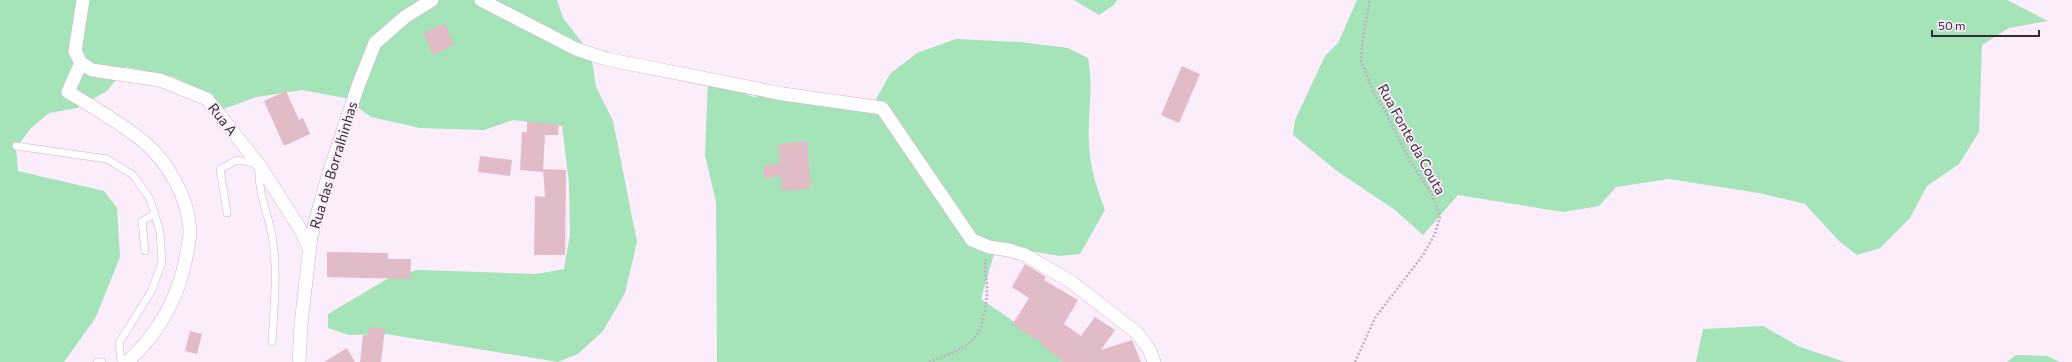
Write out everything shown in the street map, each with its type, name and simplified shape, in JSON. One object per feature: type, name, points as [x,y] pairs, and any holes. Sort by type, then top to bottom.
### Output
[{"type":"street","points":[[83,0],[76,51],[81,63],[68,92],[144,142],[165,166],[183,196],[190,232],[184,269],[166,316],[144,346],[128,362]]},
{"type":"street","name":"Rua das Borralhinhas","points":[[299,362],[301,324],[311,237],[329,173],[358,86],[375,43],[405,17],[432,0]]},
{"type":"street","points":[[482,0],[576,49],[606,59],[783,94],[882,108],[972,240],[989,247],[1009,250],[1025,255],[1070,282],[1137,332],[1149,349],[1154,362]]},
{"type":"street","name":"Rua A","points":[[81,63],[92,70],[160,80],[207,99],[259,164],[300,229],[310,250]]},
{"type":"lane","points":[[16,146],[107,159],[133,175],[150,199],[160,232],[162,262],[152,290],[119,343],[121,362]]},
{"type":"lane","points":[[227,213],[220,169],[237,160],[259,164],[258,180],[272,235],[276,270],[272,342]]},
{"type":"lane","points":[[145,251],[142,221],[155,214]]},
{"type":"lane","points":[[97,362],[102,362]]},
{"type":"path","name":"Rua Fonte da Couta","points":[[1355,362],[1375,318],[1423,255],[1432,239],[1440,216],[1432,194],[1411,163],[1385,111],[1373,92],[1361,60],[1363,37],[1370,0]]},
{"type":"path","points":[[929,362],[960,348],[975,338],[984,316],[987,292],[985,265],[989,247]]},
{"type":"green space","points":[[0,0],[557,0],[563,18],[591,54],[596,87],[613,121],[637,242],[625,293],[603,331],[578,354],[558,362],[386,334],[349,335],[328,328],[328,314],[392,276],[418,270],[536,274],[564,269],[570,235],[569,183],[562,126],[513,120],[484,130],[420,128],[371,117],[345,98],[302,90],[257,97],[223,109],[210,94],[173,77],[126,67],[107,91],[77,108],[49,113],[31,128],[16,148],[18,171],[104,191],[117,208],[120,257],[96,317],[64,362],[0,362]]},
{"type":"green space","points":[[1074,0],[1117,0],[1114,5],[1099,15]]},
{"type":"green space","points":[[1357,0],[2007,0],[2048,21],[2009,28],[1982,45],[1979,132],[1959,164],[1927,186],[1910,218],[1880,248],[1857,255],[1839,241],[1805,204],[1759,193],[1669,179],[1616,187],[1599,206],[1563,212],[1458,195],[1423,235],[1395,210],[1337,171],[1293,135],[1295,120],[1325,56],[1338,43]]},
{"type":"green space","points":[[956,39],[1020,42],[1068,48],[1088,58],[1090,69],[1090,153],[1094,178],[1105,210],[1080,254],[1059,256],[1002,246],[994,254],[981,299],[1016,323],[1067,362],[717,362],[716,202],[705,155],[708,80],[754,97],[780,93],[875,101],[890,74],[917,53]]},
{"type":"green space","points":[[1763,326],[1800,347],[1845,362],[1696,362],[1703,329]]},
{"type":"green space","points":[[2016,355],[2047,356],[2060,362],[2007,362]]},
{"type":"building","points":[[445,23],[454,45],[433,55],[423,33]]},
{"type":"building","points":[[1182,66],[1200,74],[1179,123],[1161,115]]},
{"type":"building","points":[[286,91],[299,120],[303,118],[310,134],[284,146],[264,101]]},
{"type":"building","points":[[527,122],[559,124],[558,135],[545,135],[543,172],[520,170],[522,132],[527,132]]},
{"type":"building","points":[[807,141],[811,188],[782,191],[781,176],[765,179],[763,166],[780,163],[778,144]]},
{"type":"building","points":[[480,156],[512,160],[510,176],[478,172]]},
{"type":"building","points":[[543,169],[566,170],[565,255],[534,255],[535,196],[545,197]]},
{"type":"building","points":[[327,252],[388,253],[388,259],[411,259],[410,279],[327,277]]},
{"type":"building","points":[[1025,264],[1046,277],[1044,280],[1078,300],[1064,324],[1081,336],[1095,317],[1115,330],[1101,350],[1132,340],[1141,362],[1064,362],[1040,344],[1041,342],[1012,325],[1029,298],[1012,287]]},
{"type":"building","points":[[369,327],[385,329],[381,362],[360,362],[363,335],[368,335]]},
{"type":"building","points":[[190,331],[202,334],[197,354],[185,351]]},
{"type":"building","points":[[347,348],[355,362],[324,362]]}]
